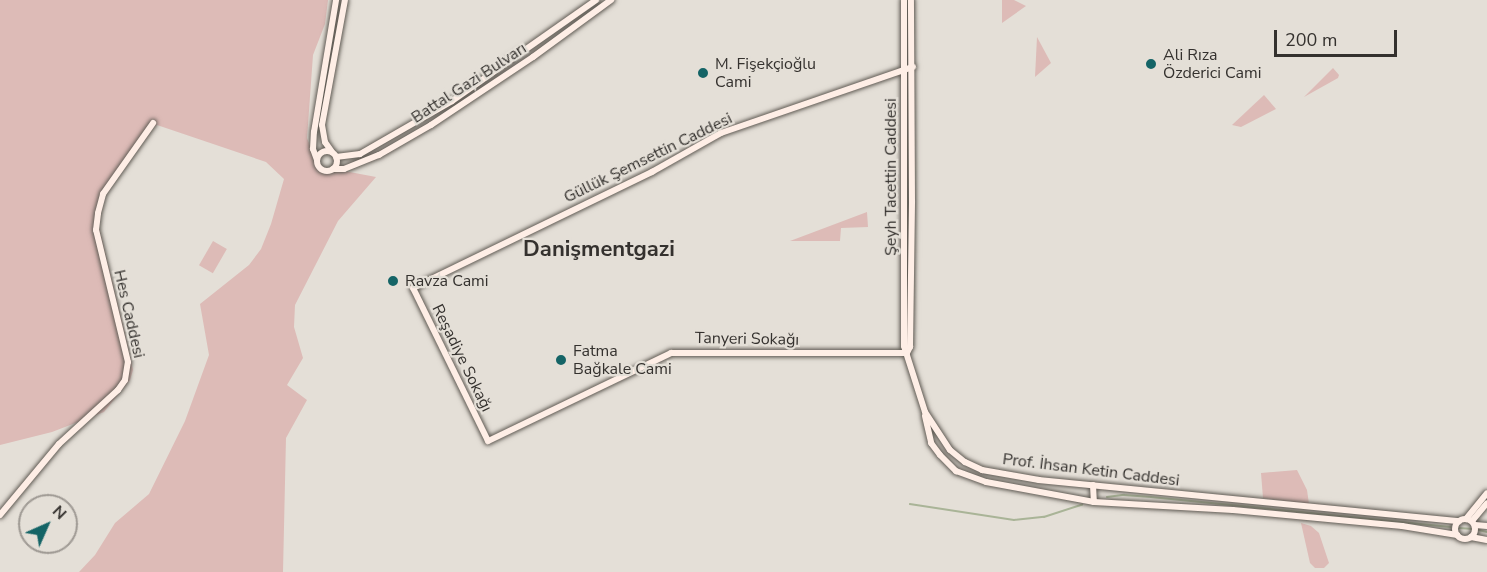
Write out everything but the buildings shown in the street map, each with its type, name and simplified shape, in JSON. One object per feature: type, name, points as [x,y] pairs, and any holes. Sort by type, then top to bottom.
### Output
[{"type":"street","points":[[336,0],[314,132],[313,149],[319,166],[324,170],[333,169],[334,154],[325,142],[322,125],[345,0]]},
{"type":"street","name":"Battal Gazi Bulvarı","points":[[334,154],[360,154],[452,101],[596,0]]},
{"type":"street","name":"Battal Gazi Bulvarı","points":[[333,169],[344,169],[379,155],[431,125],[611,0]]},
{"type":"street","name":"Şeyh Tacettin Caddesi","points":[[903,0],[904,335],[925,412]]},
{"type":"street","name":"Şeyh Tacettin Caddesi","points":[[908,353],[910,347],[913,67],[911,0]]},
{"type":"street","name":"Güllük Şemsettin Caddesi","points":[[412,288],[652,172],[721,133],[913,67]]},
{"type":"street","name":"Hes Caddesi","points":[[0,515],[59,444],[118,390],[125,380],[128,362],[96,230],[103,194],[153,123]]},
{"type":"street","points":[[317,160],[322,152],[334,154]]},
{"type":"street","name":"Reşadiye Sokağı","points":[[412,288],[488,441]]},
{"type":"street","name":"Tanyeri Sokağı","points":[[488,441],[678,352],[908,353]]},
{"type":"street","name":"Prof. İhsan Ketin Caddesi","points":[[925,412],[950,450],[964,462],[982,470],[1093,485],[1468,522],[1487,526]]},
{"type":"street","name":"Prof. İhsan Ketin Caddesi","points":[[925,412],[931,442],[956,471],[986,482],[1094,502],[1233,510],[1402,526],[1457,535],[1464,539],[1472,537]]},
{"type":"street","points":[[956,471],[964,462]]},
{"type":"street","points":[[1093,485],[1094,502]]},
{"type":"street","points":[[1487,493],[1468,522],[1472,537],[1487,540]]},
{"type":"street","points":[[1457,535],[1454,528],[1468,522],[1487,503]]},
{"type":"shaded area","points":[[0,0],[328,0],[325,24],[313,55],[307,138],[318,166],[376,177],[338,221],[295,305],[294,327],[303,358],[287,385],[307,400],[286,438],[283,572],[79,572],[95,555],[115,523],[149,494],[185,421],[209,355],[200,304],[249,265],[261,249],[271,224],[284,179],[266,162],[157,125],[153,128],[104,196],[99,227],[133,370],[130,380],[104,412],[52,432],[0,445]]},
{"type":"shaded area","points":[[1002,0],[1014,0],[1026,6],[1002,23]]},
{"type":"shaded area","points":[[1037,37],[1051,63],[1035,77]]},
{"type":"shaded area","points":[[1333,68],[1339,75],[1338,78],[1304,97]]},
{"type":"shaded area","points":[[1264,95],[1276,109],[1241,127],[1232,125]]},
{"type":"shaded area","points":[[867,212],[868,227],[841,228],[840,241],[790,241]]},
{"type":"shaded area","points":[[213,241],[227,249],[213,273],[199,265]]},
{"type":"shaded area","points":[[1297,470],[1307,490],[1309,504],[1263,498],[1261,473]]},
{"type":"shaded area","points":[[1301,523],[1311,526],[1319,533],[1329,563],[1324,568],[1315,568],[1310,563]]},
{"type":"waterway","points":[[1107,497],[1124,495],[1151,497],[1450,527]]},
{"type":"waterway","points":[[910,504],[1014,520],[1044,517],[1082,505]]},
{"type":"waterway","points":[[1459,528],[1473,529]]},
{"type":"waterway","points":[[1479,530],[1487,532]]},
{"type":"place","name":"Ali Rıza Özderici Cami","points":[[1151,64]]},
{"type":"place","name":"M. Fişekçioğlu Cami","points":[[703,73]]},
{"type":"place","name":"Ravza Cami","points":[[393,281]]},
{"type":"place","name":"Fatma Bağkale Cami","points":[[561,360]]},
{"type":"district","name":"Danişmentgazi","points":[[599,250]]}]
